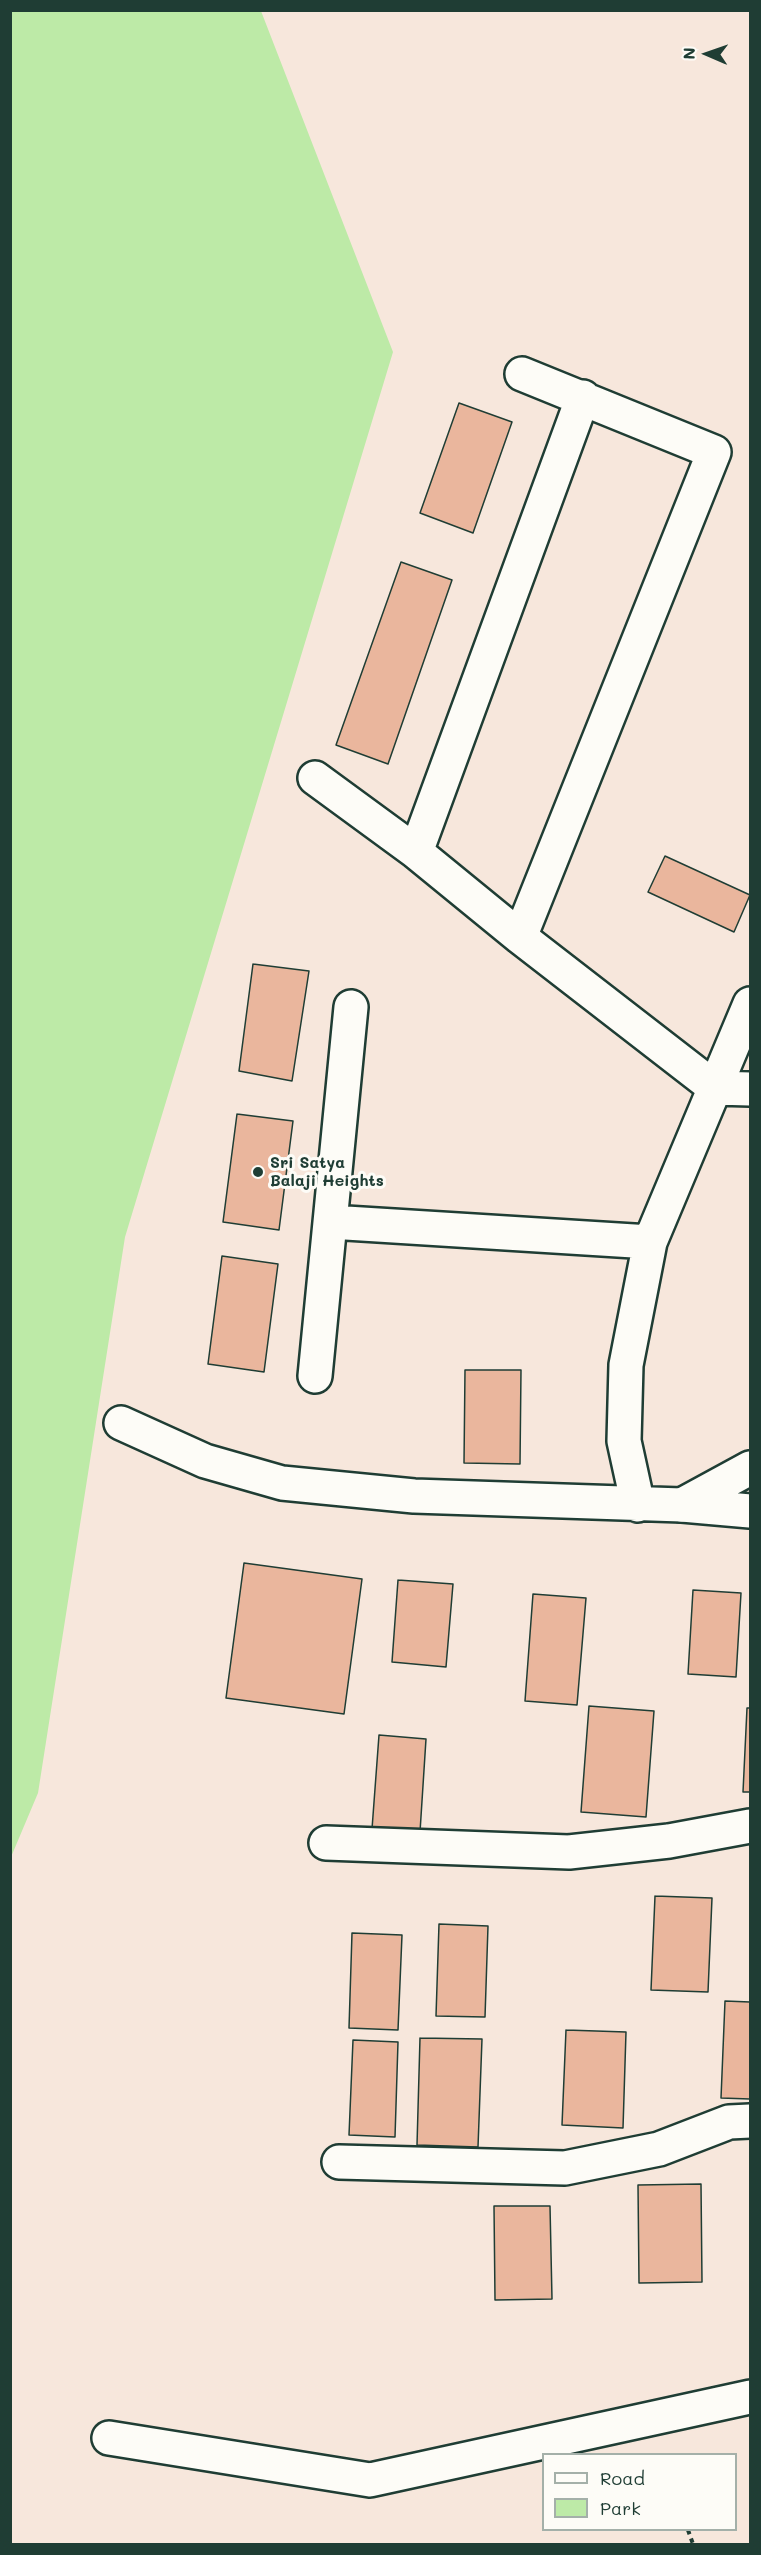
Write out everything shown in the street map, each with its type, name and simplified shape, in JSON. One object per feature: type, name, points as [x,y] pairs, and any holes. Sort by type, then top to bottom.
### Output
[{"type":"street","points":[[520,937],[714,452],[522,374]]},
{"type":"street","points":[[416,852],[583,397]]},
{"type":"street","points":[[315,778],[416,852],[520,937],[715,1088],[750,1089]]},
{"type":"street","points":[[638,1505],[624,1441],[626,1365],[651,1242],[750,1004]]},
{"type":"street","points":[[315,1376],[351,1007]]},
{"type":"street","points":[[330,1221],[651,1242]]},
{"type":"street","points":[[121,1423],[205,1461],[282,1483],[414,1496],[682,1505],[750,1511]]},
{"type":"street","points":[[682,1505],[750,1468]]},
{"type":"street","points":[[326,1843],[569,1852],[669,1841],[750,1826]]},
{"type":"street","points":[[339,2162],[565,2168],[659,2149],[729,2122],[750,2121]]},
{"type":"street","points":[[109,2438],[370,2480],[750,2397]]},
{"type":"green space","points":[[11,10],[261,11],[393,352],[125,1237],[38,1793],[11,1857]]},
{"type":"building","points":[[459,403],[512,422],[473,533],[420,513]]},
{"type":"building","points":[[401,562],[452,580],[388,764],[336,745]]},
{"type":"building","points":[[665,856],[750,895],[734,932],[648,892]]},
{"type":"building","points":[[253,964],[309,971],[292,1081],[239,1071]]},
{"type":"building","name":"Sri Satya Balaji Heights","points":[[237,1114],[293,1121],[279,1230],[223,1222]]},
{"type":"building","points":[[222,1256],[278,1264],[264,1372],[208,1364]]},
{"type":"building","points":[[465,1370],[521,1370],[520,1464],[464,1463]]},
{"type":"building","points":[[244,1563],[362,1579],[344,1714],[226,1698]]},
{"type":"building","points":[[398,1580],[453,1584],[446,1667],[392,1662]]},
{"type":"building","points":[[693,1590],[741,1593],[736,1677],[688,1674]]},
{"type":"building","points":[[533,1594],[586,1598],[577,1705],[525,1701]]},
{"type":"building","points":[[589,1706],[654,1711],[646,1817],[581,1812]]},
{"type":"building","points":[[747,1708],[750,1708],[750,1792],[743,1792]]},
{"type":"building","points":[[379,1735],[426,1739],[420,1832],[372,1829]]},
{"type":"building","points":[[655,1896],[712,1898],[708,1992],[651,1990]]},
{"type":"building","points":[[439,1924],[488,1926],[485,2017],[436,2016]]},
{"type":"building","points":[[352,1933],[402,1935],[398,2030],[349,2028]]},
{"type":"building","points":[[725,2001],[750,2002],[750,2099],[721,2098]]},
{"type":"building","points":[[566,2030],[626,2032],[623,2128],[562,2125]]},
{"type":"building","points":[[420,2038],[482,2039],[478,2147],[417,2145]]},
{"type":"building","points":[[353,2040],[398,2042],[395,2137],[349,2135]]},
{"type":"building","points":[[701,2184],[702,2282],[639,2283],[638,2185]]},
{"type":"building","points":[[494,2206],[550,2206],[552,2299],[495,2300]]},
{"type":"place","name":"Sri Satya Balaji Heights","points":[[258,1172]]}]
